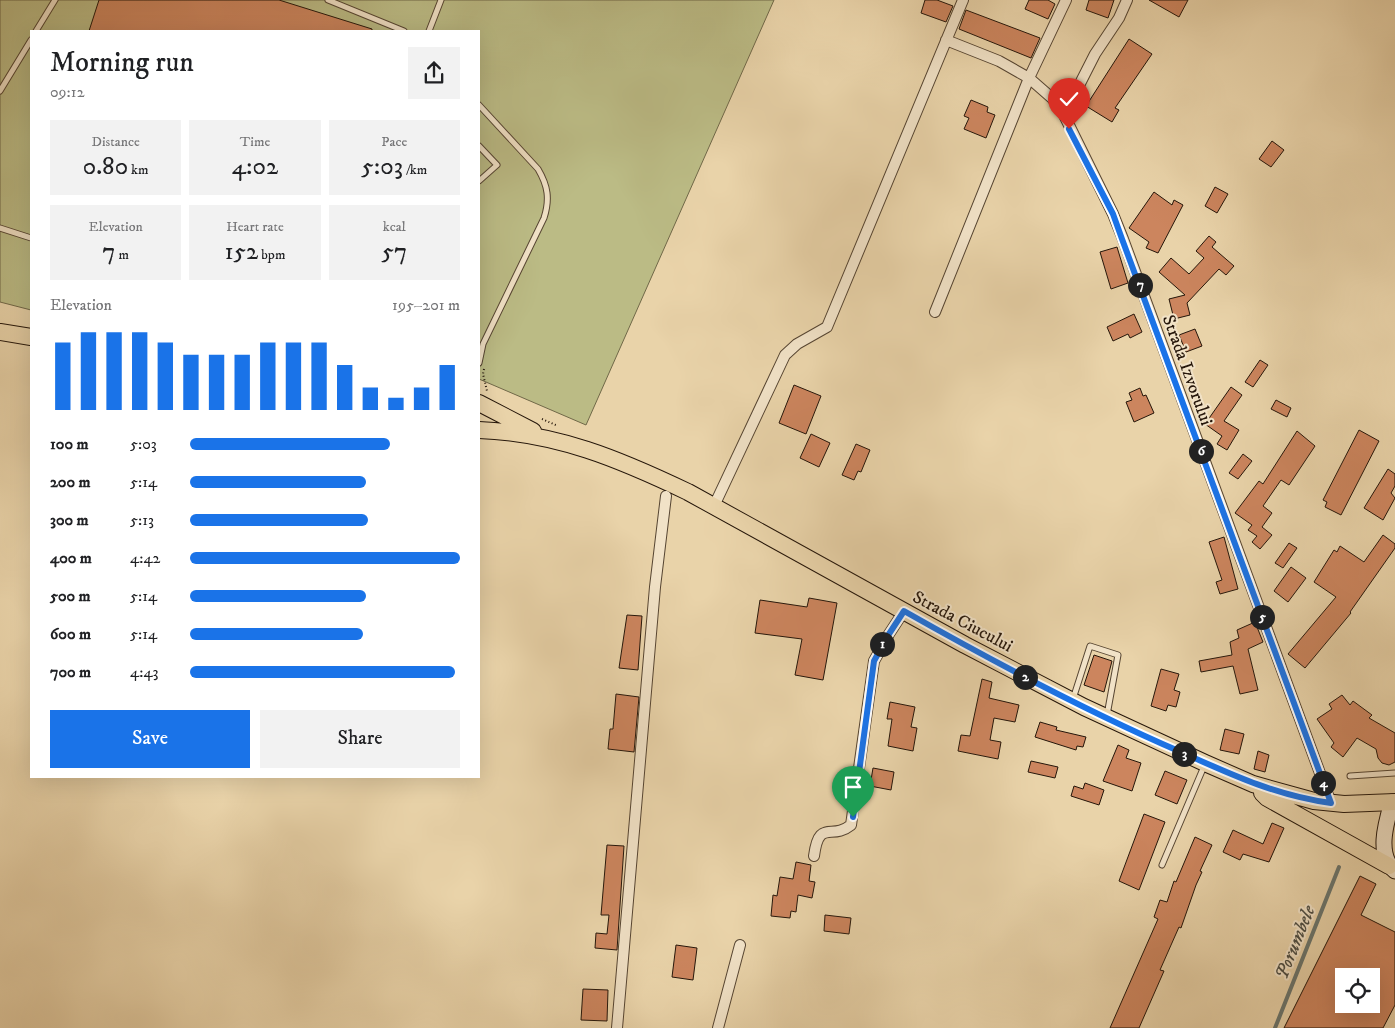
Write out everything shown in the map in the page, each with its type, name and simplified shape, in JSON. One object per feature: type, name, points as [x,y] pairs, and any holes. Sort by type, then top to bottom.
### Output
[{"type":"main road","points":[[0,332],[30,337]]},
{"type":"main road","points":[[485,399],[554,432]]},
{"type":"main road","points":[[480,430],[554,432]]},
{"type":"main road","name":"Strada Ciucului","points":[[554,432],[661,479],[714,506],[1072,701],[1253,784]]},
{"type":"main road","points":[[1253,784],[1294,796],[1331,803],[1394,804],[1384,841],[1385,856],[1392,869]]},
{"type":"main road","points":[[1253,784],[1267,798],[1392,869]]},
{"type":"street","points":[[714,506],[785,356],[797,344],[827,327],[963,0]]},
{"type":"street","points":[[936,312],[1029,78],[1066,0]]},
{"type":"street","points":[[1064,115],[1095,54],[1119,18],[1127,0]]},
{"type":"street","name":"Strada Izvorului","points":[[946,40],[999,62],[1029,78],[1053,100],[1064,115],[1113,214],[1331,803]]},
{"type":"street","points":[[617,1028],[655,587],[666,496]]},
{"type":"street","points":[[814,856],[818,836],[823,833],[846,829],[851,825],[874,661],[904,611]]},
{"type":"street","points":[[718,1028],[740,945]]},
{"type":"lane","points":[[37,30],[55,0]]},
{"type":"lane","points":[[328,0],[402,30]]},
{"type":"lane","points":[[429,30],[441,0]]},
{"type":"lane","points":[[0,91],[30,42]]},
{"type":"lane","points":[[480,106],[538,169],[544,179],[548,194],[548,205],[544,218],[484,344],[480,359]]},
{"type":"lane","points":[[480,147],[496,165],[480,180]]},
{"type":"lane","points":[[0,228],[30,238]]},
{"type":"lane","points":[[480,349],[484,344]]},
{"type":"lane","points":[[1072,701],[1090,646],[1118,655],[1106,718]]},
{"type":"lane","points":[[1162,865],[1205,763]]},
{"type":"lane","points":[[1350,776],[1395,773]]},
{"type":"path","points":[[485,366],[483,374],[487,391],[485,399]]},
{"type":"path","points":[[541,419],[554,432]]},
{"type":"green space","points":[[0,0],[774,0],[586,425],[480,379],[480,30],[30,30],[30,310],[0,302]]},
{"type":"building","points":[[99,0],[279,0],[372,29],[372,30],[89,30]]},
{"type":"building","points":[[925,0],[937,0],[953,6],[946,22],[921,13]]},
{"type":"building","points":[[1029,0],[1048,0],[1055,4],[1048,19],[1025,9]]},
{"type":"building","points":[[1089,0],[1114,0],[1108,18],[1086,10]]},
{"type":"building","points":[[1149,0],[1188,0],[1179,17]]},
{"type":"building","points":[[966,10],[1040,38],[1031,58],[959,29]]},
{"type":"building","points":[[1129,39],[1152,54],[1115,108],[1119,110],[1112,122],[1086,106]]},
{"type":"building","points":[[971,100],[988,107],[987,112],[995,115],[986,138],[964,129],[969,118],[964,116]]},
{"type":"building","points":[[1272,141],[1284,150],[1271,167],[1259,159]]},
{"type":"building","points":[[1215,187],[1228,194],[1217,213],[1205,206]]},
{"type":"building","points":[[1154,192],[1172,205],[1174,200],[1183,205],[1158,253],[1146,248],[1149,242],[1129,228]]},
{"type":"building","points":[[1209,236],[1216,242],[1212,247],[1234,266],[1226,275],[1219,269],[1187,303],[1190,315],[1174,319],[1169,299],[1185,295],[1159,272],[1171,258],[1189,274],[1204,258],[1196,251]]},
{"type":"building","points":[[1117,247],[1128,283],[1111,289],[1100,252]]},
{"type":"building","points":[[1134,314],[1142,332],[1130,338],[1128,334],[1113,341],[1107,327]]},
{"type":"building","points":[[1195,329],[1202,346],[1186,352],[1179,335]]},
{"type":"building","points":[[1260,360],[1268,365],[1253,387],[1245,382]]},
{"type":"building","points":[[794,385],[821,396],[806,434],[779,423]]},
{"type":"building","points":[[1231,387],[1242,395],[1224,421],[1239,430],[1227,450],[1217,444],[1222,436],[1205,424]]},
{"type":"building","points":[[1140,388],[1143,396],[1146,395],[1154,413],[1134,422],[1126,402],[1132,400],[1129,393]]},
{"type":"building","points":[[1276,400],[1291,408],[1287,417],[1271,409]]},
{"type":"building","points":[[1359,430],[1379,441],[1341,515],[1325,507],[1327,502],[1323,500]]},
{"type":"building","points":[[1297,431],[1315,446],[1289,485],[1281,480],[1263,506],[1272,513],[1262,527],[1272,535],[1260,549],[1252,542],[1257,536],[1248,530],[1252,525],[1235,513],[1259,481],[1263,484]]},
{"type":"building","points":[[811,434],[830,443],[819,467],[800,458]]},
{"type":"building","points":[[856,444],[870,450],[861,472],[858,471],[854,480],[842,475]]},
{"type":"building","points":[[1243,454],[1252,461],[1238,479],[1229,473]]},
{"type":"building","points":[[1388,469],[1395,474],[1395,486],[1391,493],[1395,498],[1383,520],[1364,508]]},
{"type":"building","points":[[1383,535],[1395,544],[1395,548],[1351,613],[1305,668],[1288,654],[1336,597],[1314,582],[1334,550],[1337,552],[1340,546],[1364,562]]},
{"type":"building","points":[[1224,537],[1238,589],[1220,594],[1216,582],[1222,580],[1209,542]]},
{"type":"building","points":[[1289,543],[1297,548],[1283,568],[1275,563]]},
{"type":"building","points":[[1291,567],[1306,578],[1288,602],[1274,591]]},
{"type":"building","points":[[809,598],[837,603],[823,680],[795,675],[802,639],[755,633],[760,600],[807,607]]},
{"type":"building","points":[[627,615],[642,616],[638,670],[619,668]]},
{"type":"building","points":[[1255,622],[1263,642],[1248,649],[1258,690],[1240,694],[1233,666],[1201,672],[1199,661],[1232,655],[1230,642],[1239,638],[1237,630]]},
{"type":"building","points":[[1094,655],[1112,661],[1104,692],[1084,685]]},
{"type":"building","points":[[1161,669],[1179,674],[1174,690],[1180,692],[1176,707],[1168,705],[1166,711],[1151,706]]},
{"type":"building","points":[[982,679],[992,682],[989,698],[1019,705],[1015,722],[994,718],[990,740],[1001,742],[998,759],[958,751],[961,735],[970,736]]},
{"type":"building","points":[[616,694],[639,697],[634,752],[608,749],[610,729],[613,729]]},
{"type":"building","points":[[1342,695],[1350,705],[1353,701],[1372,715],[1369,718],[1395,733],[1395,762],[1389,765],[1382,763],[1378,758],[1376,749],[1357,738],[1343,757],[1331,747],[1334,743],[1317,719],[1332,709],[1329,704]]},
{"type":"building","points":[[890,702],[915,707],[911,727],[917,728],[913,751],[888,746],[892,719],[887,719]]},
{"type":"building","points":[[1040,722],[1057,727],[1056,730],[1086,737],[1083,747],[1077,746],[1076,750],[1035,737]]},
{"type":"building","points":[[1225,729],[1244,734],[1239,754],[1220,750]]},
{"type":"building","points":[[1118,745],[1129,750],[1126,758],[1141,763],[1132,791],[1103,781]]},
{"type":"building","points":[[1258,751],[1269,755],[1265,772],[1254,769]]},
{"type":"building","points":[[1031,761],[1058,767],[1055,778],[1028,772]]},
{"type":"building","points":[[873,768],[894,772],[891,790],[870,786]]},
{"type":"building","points":[[1165,771],[1187,780],[1177,804],[1155,795]]},
{"type":"building","points":[[1085,783],[1104,790],[1099,805],[1071,796],[1074,786],[1083,789]]},
{"type":"building","points":[[1144,814],[1165,822],[1139,890],[1119,881]]},
{"type":"building","points":[[1272,823],[1284,828],[1269,862],[1243,854],[1240,860],[1223,852],[1233,830],[1263,844]]},
{"type":"building","points":[[1195,837],[1212,845],[1200,871],[1202,872],[1181,928],[1179,927],[1160,970],[1164,971],[1139,1028],[1110,1028],[1158,919],[1154,917],[1160,900],[1167,902],[1174,881],[1176,882]]},
{"type":"building","points":[[607,845],[624,846],[617,950],[595,948],[596,933],[607,934],[609,915],[601,915]]},
{"type":"building","points":[[796,862],[811,865],[809,881],[815,882],[812,898],[798,895],[796,912],[791,911],[790,918],[771,916],[773,895],[777,896],[780,877],[793,879]]},
{"type":"building","points":[[1360,876],[1376,884],[1361,915],[1395,932],[1395,1005],[1383,1028],[1284,1028]]},
{"type":"building","points":[[825,915],[851,918],[849,934],[824,931]]},
{"type":"building","points":[[676,945],[697,948],[693,980],[672,977]]},
{"type":"building","points":[[583,989],[608,990],[607,1021],[581,1020]]},
{"type":"waterway","name":"Porumbele","points":[[1275,1028],[1339,867]]},
{"type":"route","points":[[853,817],[874,661],[880,648],[904,611],[1072,701],[1154,741],[1253,784],[1280,793],[1331,803],[1113,214],[1069,129]]}]
